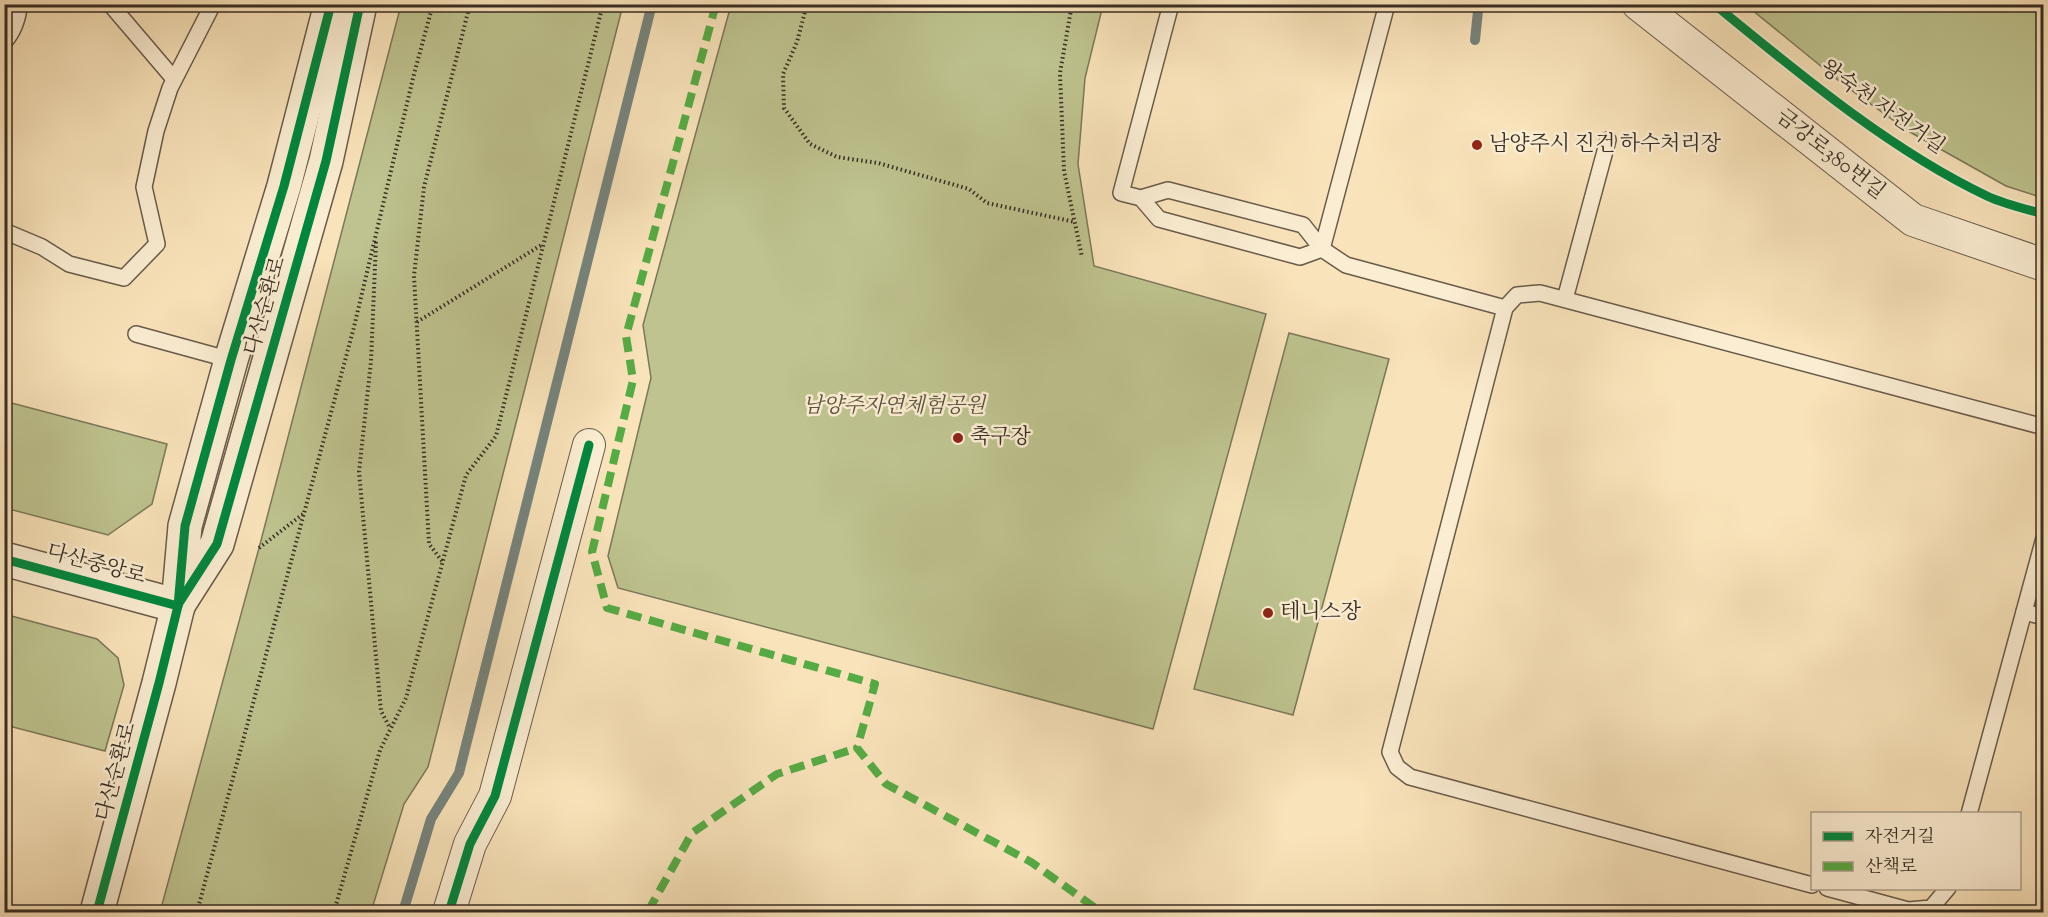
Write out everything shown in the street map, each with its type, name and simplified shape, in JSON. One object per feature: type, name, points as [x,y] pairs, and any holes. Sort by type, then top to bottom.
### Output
[{"type":"street","name":"다산순환로","points":[[97,912],[178,606],[185,526],[231,360],[284,186],[332,4]]},
{"type":"street","name":"다산순환로","points":[[178,606],[217,544],[326,160],[360,4]]},
{"type":"street","name":"금강로380번길","points":[[1638,4],[1912,220],[2043,265]]},
{"type":"street","points":[[449,912],[470,844],[495,796],[589,445]]},
{"type":"street","name":"다산중앙로","points":[[4,559],[178,606]]},
{"type":"lane","points":[[4,42],[9,38],[19,14],[19,4]]},
{"type":"lane","points":[[110,4],[174,79]]},
{"type":"lane","points":[[4,231],[42,247],[69,264],[124,278],[157,244],[144,187],[156,131],[174,79],[213,4]]},
{"type":"lane","points":[[1171,4],[1121,193],[1141,198],[1168,190],[1303,225],[1322,249],[1346,265],[1505,308]]},
{"type":"lane","points":[[1322,249],[1387,4]]},
{"type":"lane","points":[[1565,299],[1608,140]]},
{"type":"lane","points":[[1141,198],[1159,219],[1300,257],[1322,249]]},
{"type":"lane","points":[[1811,885],[1410,777],[1397,767],[1390,752],[1505,308],[1517,295],[1540,293],[2043,427]]},
{"type":"lane","points":[[136,334],[231,360]]},
{"type":"lane","points":[[1969,812],[2042,547]]},
{"type":"lane","points":[[2024,612],[2043,617]]},
{"type":"lane","points":[[1834,890],[1908,910],[1931,908],[1946,890]]},
{"type":"path","points":[[197,912],[354,327],[413,78],[433,4]]},
{"type":"path","points":[[443,561],[429,544],[414,276],[424,188],[470,4]]},
{"type":"path","points":[[334,912],[380,750],[406,698],[466,475],[496,436],[603,4]]},
{"type":"path","points":[[807,4],[797,42],[783,74],[784,108],[810,144],[837,157],[878,163],[969,189],[987,203],[1075,222]]},
{"type":"path","points":[[1072,4],[1060,72],[1064,171],[1082,257]]},
{"type":"path","points":[[376,232],[371,361],[359,472],[381,711],[391,729]]},
{"type":"path","points":[[416,322],[543,243]]},
{"type":"path","points":[[259,548],[304,514]]},
{"type":"green space","points":[[401,5],[623,5],[428,767],[404,804],[371,912],[160,912],[259,548]]},
{"type":"green space","name":"남양주자연체험공원","points":[[731,5],[1103,5],[1085,78],[1078,164],[1094,266],[1266,314],[1153,729],[618,588],[608,556],[651,378],[643,325]]},
{"type":"green space","points":[[1746,5],[2043,5],[2043,198],[2006,186],[1910,132],[1844,85]]},
{"type":"green space","points":[[1289,333],[1389,359],[1293,715],[1194,689]]},
{"type":"green space","points":[[4,401],[167,444],[152,504],[108,535],[5,508]]},
{"type":"green space","points":[[4,614],[97,639],[118,658],[124,685],[105,751],[5,725]]},
{"type":"waterway","points":[[403,912],[431,819],[459,773],[652,4]]},
{"type":"waterway","points":[[1475,40],[1478,11]]},
{"type":"marked path","points":[[716,4],[626,336],[633,380],[592,552],[607,608],[875,684],[857,748],[886,784],[1031,862],[1101,912]]},
{"type":"marked path","points":[[650,912],[651,906],[692,833],[777,774],[857,748]]},
{"type":"cycle path","points":[[97,912],[178,606],[185,526],[231,360],[284,186],[331,4]]},
{"type":"cycle path","points":[[179,603],[217,544],[326,161],[360,4]]},
{"type":"cycle path","name":"왕숙천 자전거길","points":[[1714,4],[1845,108],[1915,156],[1987,196],[2044,214]]},
{"type":"cycle path","points":[[449,912],[470,844],[495,796],[589,445]]},
{"type":"cycle path","points":[[4,559],[178,606]]},
{"type":"place","name":"남양주시 진건 하수처리장","points":[[1477,145]]},
{"type":"place","name":"축구장","points":[[958,438]]},
{"type":"place","name":"테니스장","points":[[1268,613]]}]
